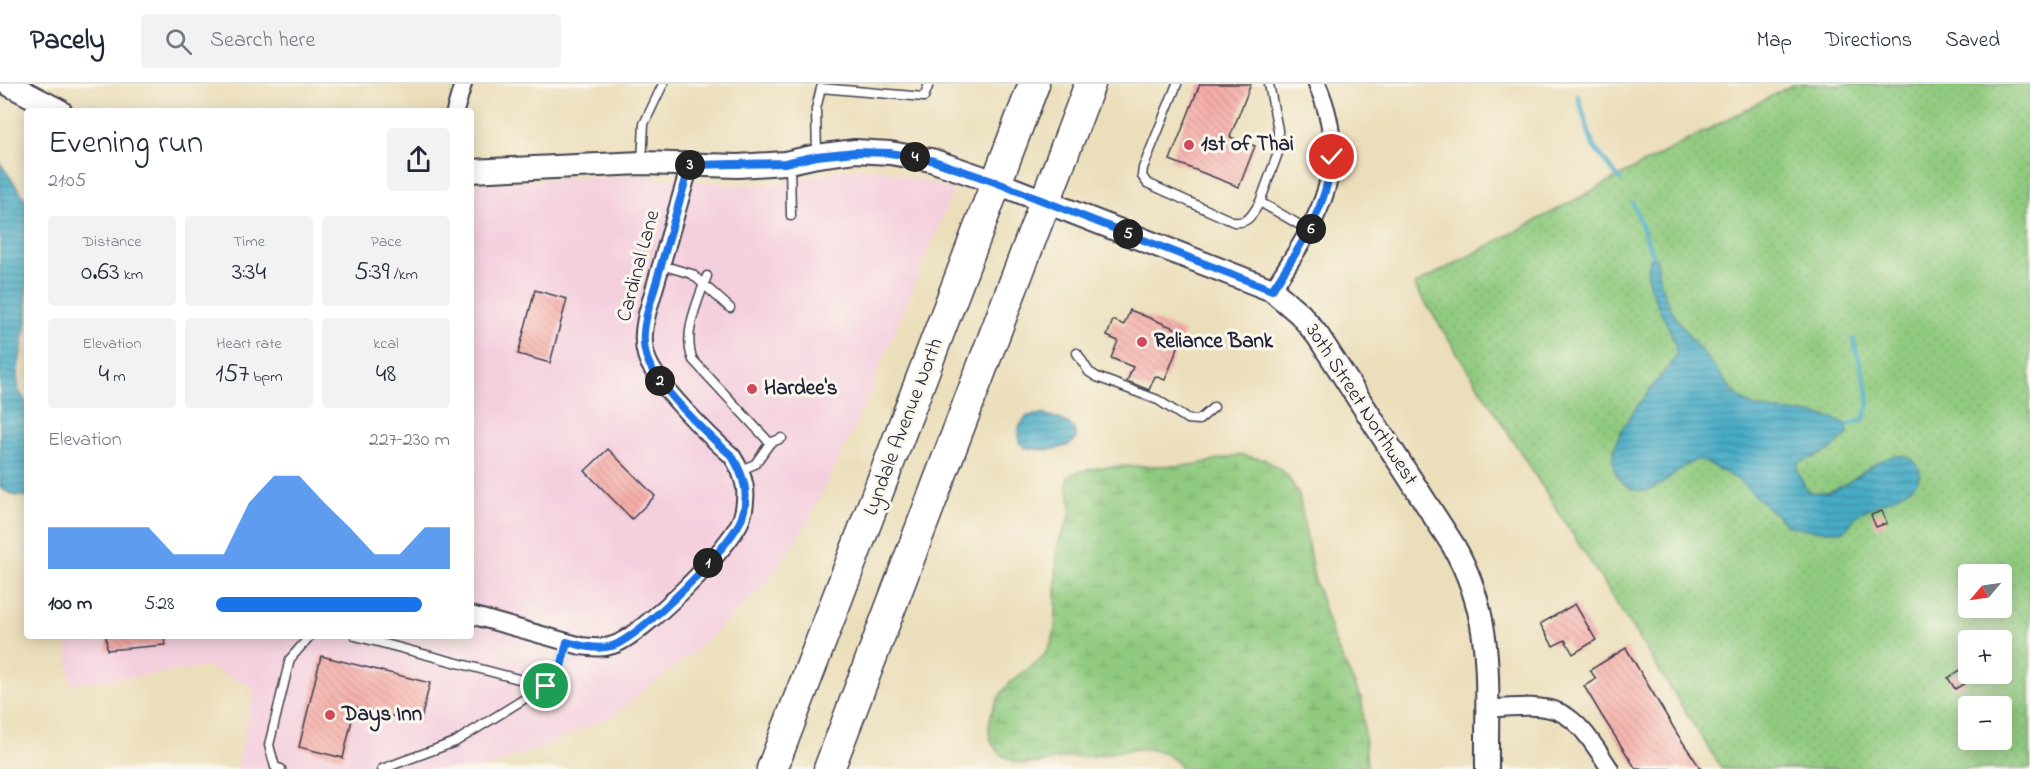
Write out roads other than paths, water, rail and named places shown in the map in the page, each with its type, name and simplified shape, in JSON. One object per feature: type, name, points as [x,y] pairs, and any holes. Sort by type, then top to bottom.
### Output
[{"type":"highway","name":"Lyndale Avenue North","points":[[772,769],[1034,84]]},
{"type":"highway","points":[[829,769],[1090,84]]},
{"type":"highway","points":[[766,769],[785,736]]},
{"type":"street","points":[[8,84],[54,108]]},
{"type":"street","points":[[456,108],[463,84]]},
{"type":"street","points":[[1272,290],[1310,231],[1327,192],[1332,157],[1329,119],[1317,84]]},
{"type":"street","name":"30th Street Northwest","points":[[474,171],[642,163],[690,165],[790,163],[817,156],[855,152],[890,153],[931,160],[995,182],[1272,290],[1300,314],[1327,348],[1465,567],[1479,604],[1484,627],[1487,769]]},
{"type":"street","name":"Cardinal Lane","points":[[690,165],[643,335],[646,356],[654,375],[732,456],[741,470]]},
{"type":"street","points":[[474,616],[597,648],[628,639],[678,595],[711,559],[741,520],[746,487],[741,470]]},
{"type":"street","points":[[1486,709],[1533,706],[1567,714],[1590,737],[1610,769]]},
{"type":"lane","points":[[642,163],[644,124],[663,84]]},
{"type":"lane","points":[[817,156],[816,109],[821,86],[924,97],[929,84]]},
{"type":"lane","points":[[1177,84],[1143,168],[1142,176],[1147,183],[1234,222],[1241,223],[1250,219],[1260,202],[1278,153],[1278,130],[1269,84]]},
{"type":"lane","points":[[790,163],[791,216]]},
{"type":"lane","points":[[1260,202],[1310,231]]},
{"type":"lane","points":[[661,264],[706,280],[730,308]]},
{"type":"lane","points":[[706,280],[688,337],[693,360],[770,443]]},
{"type":"lane","points":[[1077,353],[1089,372],[1097,377],[1158,400],[1187,419],[1199,420],[1214,407]]},
{"type":"lane","points":[[741,470],[755,464],[770,443],[782,438]]},
{"type":"lane","points":[[281,769],[275,767],[269,745],[290,659],[307,639]]},
{"type":"lane","points":[[366,639],[546,686]]},
{"type":"lane","points":[[382,769],[455,742],[558,680],[567,642]]},
{"type":"water","points":[[0,163],[24,197],[24,337],[17,374],[19,391],[24,399],[24,497],[16,496],[0,488]]},
{"type":"water","points":[[1653,255],[1657,260],[1659,276],[1668,304],[1693,341],[1740,398],[1746,403],[1764,409],[1823,416],[1847,425],[1848,434],[1831,450],[1798,463],[1797,470],[1807,491],[1820,493],[1831,491],[1872,465],[1898,456],[1905,456],[1913,460],[1919,470],[1918,479],[1912,487],[1860,513],[1844,531],[1823,531],[1788,526],[1737,479],[1699,459],[1684,466],[1655,488],[1642,491],[1626,485],[1615,471],[1613,455],[1618,438],[1628,419],[1676,356],[1671,332],[1651,291],[1648,265]]},
{"type":"water","points":[[1042,414],[1065,421],[1073,428],[1076,439],[1059,448],[1044,450],[1024,447],[1019,442],[1019,427],[1027,416]]},
{"type":"waterway","points":[[1578,96],[1593,146],[1620,180]]},
{"type":"waterway","points":[[1633,203],[1653,255]]},
{"type":"waterway","points":[[1847,425],[1863,420],[1869,404],[1867,388],[1853,339]]},
{"type":"place","name":"1st of Thai","points":[[1189,145]]},
{"type":"place","name":"Reliance Bank","points":[[1142,342]]},
{"type":"place","name":"Hardee's","points":[[752,389]]},
{"type":"place","name":"Days Inn","points":[[330,715]]}]
